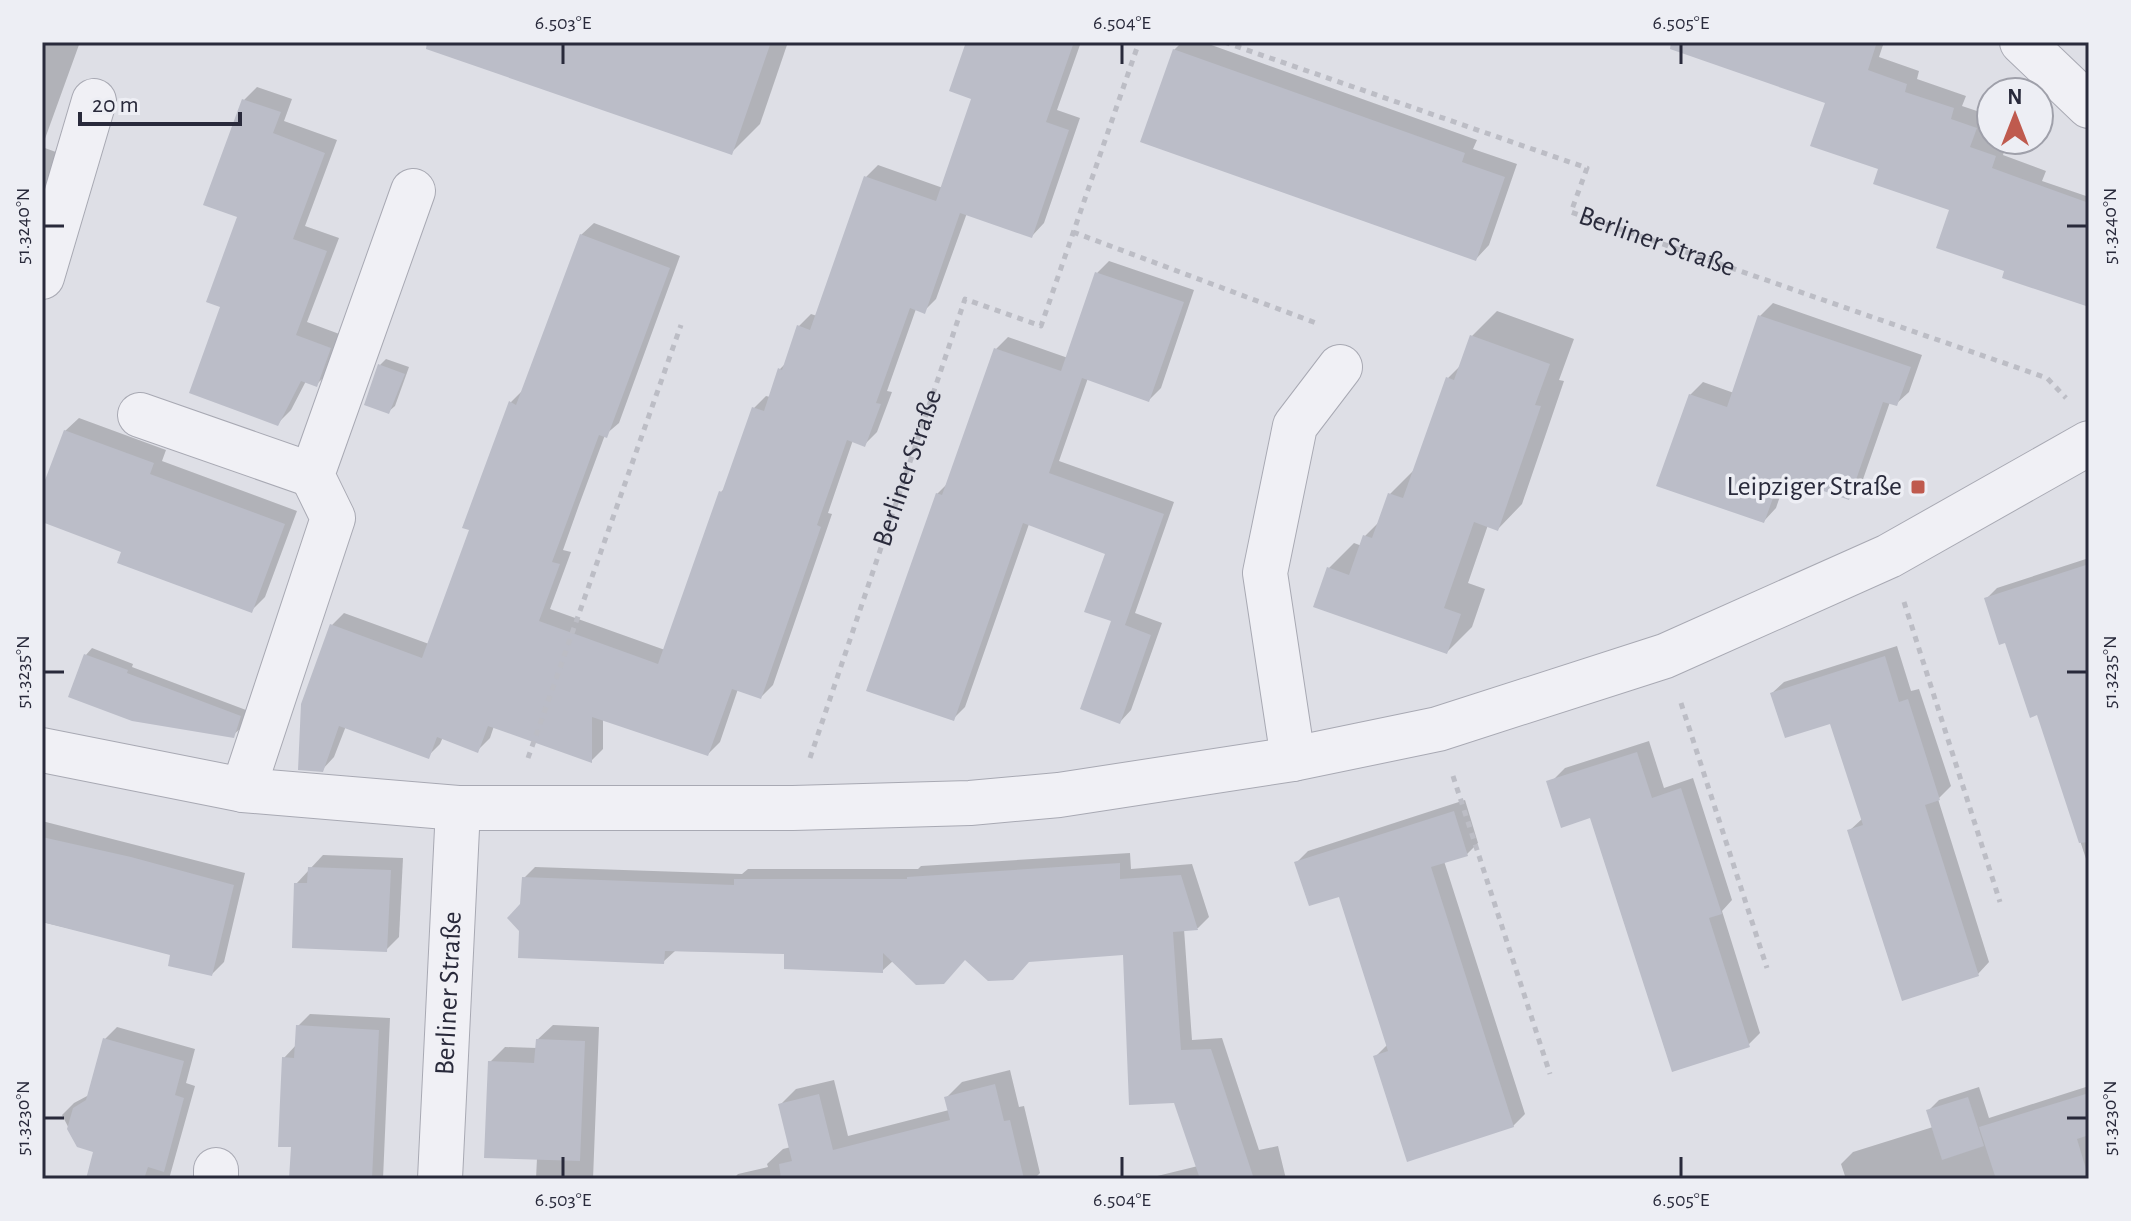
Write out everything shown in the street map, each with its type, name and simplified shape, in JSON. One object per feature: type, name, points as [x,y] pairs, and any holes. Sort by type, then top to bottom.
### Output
[{"type":"street","points":[[2022,42],[2089,106]]},
{"type":"street","points":[[42,277],[94,101]]},
{"type":"street","points":[[312,475],[413,191]]},
{"type":"street","points":[[1293,759],[1265,573],[1295,426],[1340,367]]},
{"type":"street","points":[[140,415],[312,475],[333,518],[243,790]]},
{"type":"street","points":[[42,750],[243,790],[458,808],[793,808],[970,803],[1059,795],[1293,759],[1438,729],[1665,656],[1889,556],[2089,443]]},
{"type":"street","name":"Berliner Straße","points":[[440,1179],[458,808]]},
{"type":"path","name":"Berliner Straße","points":[[793,808],[965,299],[1041,326],[1139,42]]},
{"type":"path","name":"Berliner Straße","points":[[1224,42],[1587,168],[1571,212],[2047,378],[2068,400]]},
{"type":"path","points":[[1073,232],[1329,328],[1340,367]]},
{"type":"path","points":[[510,808],[681,325]]},
{"type":"path","points":[[1889,556],[2000,902]]},
{"type":"path","points":[[1665,656],[1767,968]]},
{"type":"path","points":[[1438,729],[1550,1074]]},
{"type":"building","points":[[427,42],[771,42],[732,155],[426,49]]},
{"type":"building","points":[[966,42],[1074,42],[1046,122],[1069,130],[1032,238],[960,213],[925,314],[910,308],[876,403],[881,404],[865,447],[847,440],[817,525],[821,527],[761,699],[732,689],[708,756],[592,717],[592,763],[488,726],[478,753],[437,737],[429,759],[339,726],[323,772],[298,770],[301,704],[330,624],[422,658],[469,530],[462,528],[509,401],[516,405],[580,234],[670,268],[607,438],[599,435],[552,562],[560,564],[539,621],[658,664],[752,407],[764,411],[797,325],[810,330],[864,176],[936,201],[971,99],[949,91]]},
{"type":"building","points":[[1671,42],[1877,42],[1868,70],[1907,84],[1905,92],[1954,108],[1951,119],[1975,127],[1970,147],[1975,149],[1975,156],[1996,156],[1992,168],[2089,203],[2089,307],[2002,278],[2004,271],[1936,248],[1949,210],[1873,184],[1878,169],[1810,146],[1825,103],[1670,49]]},
{"type":"building","points":[[1173,49],[1465,153],[1462,162],[1505,177],[1476,261],[1140,142]]},
{"type":"building","points":[[242,99],[281,112],[273,133],[325,153],[293,239],[327,251],[296,335],[331,348],[317,387],[301,381],[278,426],[189,393],[220,307],[206,302],[237,217],[203,205]]},
{"type":"building","points":[[1095,272],[1184,302],[1149,402],[1082,378],[1049,473],[1164,514],[1125,625],[1151,635],[1120,724],[1080,709],[1111,621],[1084,612],[1105,554],[1023,523],[954,721],[866,691],[936,493],[942,495],[994,348],[1061,371]]},
{"type":"building","points":[[1758,315],[1911,367],[1897,406],[1883,402],[1849,500],[1781,476],[1764,523],[1656,486],[1689,394],[1727,407]]},
{"type":"building","points":[[1470,335],[1550,364],[1535,405],[1541,406],[1498,531],[1474,522],[1444,608],[1461,614],[1447,654],[1313,607],[1327,567],[1349,575],[1363,535],[1372,538],[1388,493],[1403,498],[1446,377],[1454,380]]},
{"type":"building","points":[[378,364],[405,374],[389,414],[364,405]]},
{"type":"building","points":[[64,430],[154,463],[150,474],[285,524],[252,613],[117,563],[121,552],[42,522],[42,488]]},
{"type":"building","points":[[2089,564],[2089,842],[2079,843],[2037,715],[2030,718],[2005,643],[1999,645],[1984,598]]},
{"type":"building","points":[[84,654],[241,716],[234,738],[132,721],[68,697]]},
{"type":"building","points":[[1885,656],[1899,702],[1908,699],[1940,800],[1925,805],[1979,976],[1902,1001],[1847,830],[1863,825],[1830,724],[1785,738],[1770,693]]},
{"type":"building","points":[[1637,752],[1652,798],[1681,788],[1722,914],[1709,918],[1750,1047],[1672,1072],[1590,818],[1561,828],[1546,781]]},
{"type":"building","points":[[1454,811],[1468,856],[1431,867],[1514,1127],[1407,1162],[1373,1056],[1388,1051],[1339,897],[1309,906],[1294,862]]},
{"type":"building","points":[[42,837],[234,885],[212,976],[168,966],[170,955],[42,922]]},
{"type":"building","points":[[1120,863],[1120,879],[1181,875],[1198,930],[1173,932],[1181,1050],[1211,1049],[1254,1179],[1200,1179],[1174,1103],[1129,1105],[1123,955],[1029,962],[1013,980],[988,981],[965,960],[944,984],[916,985],[883,953],[883,973],[784,969],[784,954],[665,951],[664,964],[518,958],[519,931],[507,918],[520,904],[522,877],[734,885],[734,879],[907,879]]},
{"type":"building","points":[[308,867],[391,870],[387,952],[292,948],[294,883],[307,883]]},
{"type":"building","points":[[296,1025],[379,1030],[372,1179],[289,1179],[291,1147],[278,1147],[282,1057],[294,1058]]},
{"type":"building","points":[[103,1038],[184,1061],[175,1095],[184,1098],[164,1172],[148,1167],[144,1179],[86,1179],[93,1152],[77,1147],[67,1129],[73,1108],[86,1100]]},
{"type":"building","points":[[536,1039],[585,1041],[580,1161],[484,1158],[488,1061],[534,1063]]},
{"type":"building","points":[[995,1084],[1004,1121],[1010,1120],[1024,1179],[781,1179],[779,1164],[792,1161],[778,1104],[819,1094],[833,1150],[950,1120],[944,1097]]},
{"type":"building","points":[[2089,1093],[2089,1135],[2077,1139],[2089,1179],[1996,1179],[1979,1127]]},
{"type":"building","points":[[1968,1097],[1984,1146],[1942,1160],[1926,1110]]},
{"type":"place","name":"Leipziger Straße","points":[[1918,487]]}]
